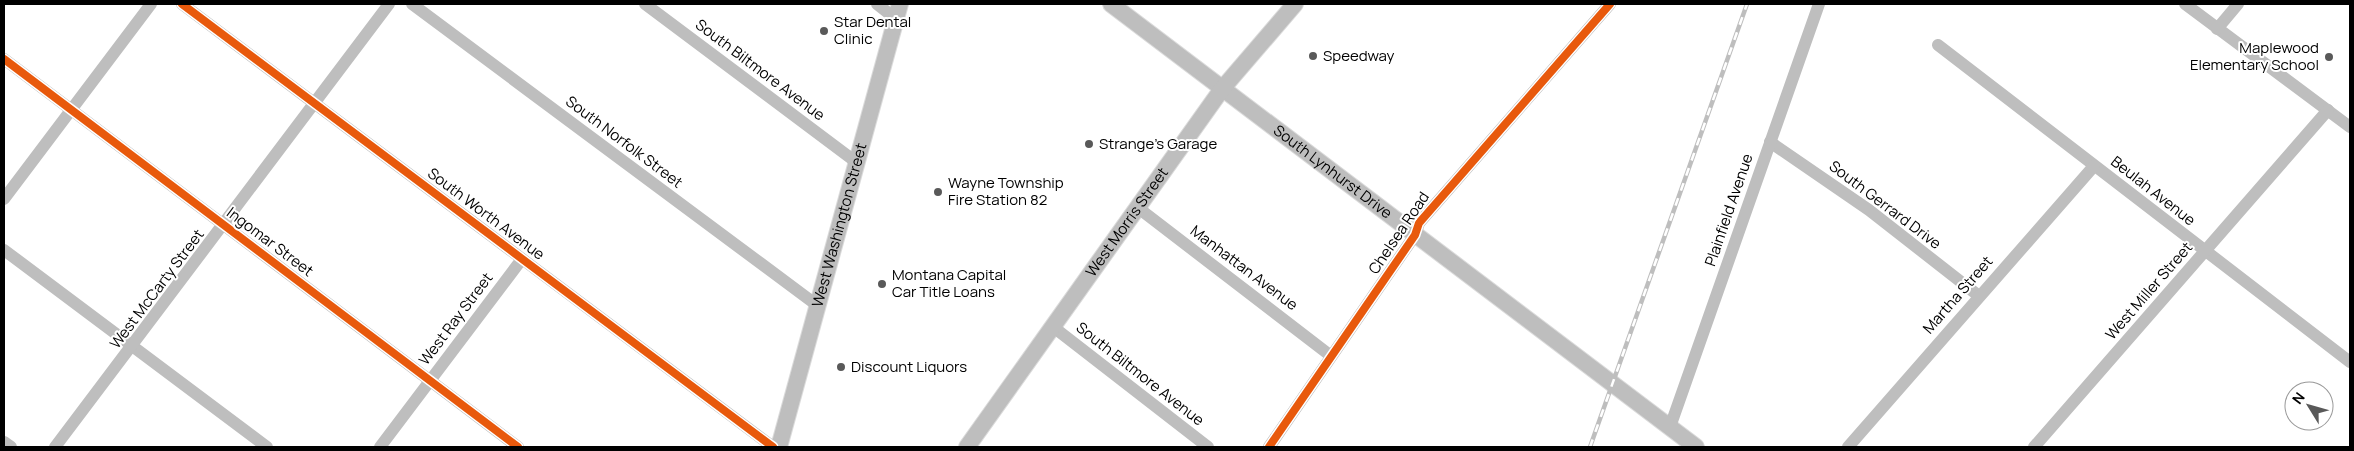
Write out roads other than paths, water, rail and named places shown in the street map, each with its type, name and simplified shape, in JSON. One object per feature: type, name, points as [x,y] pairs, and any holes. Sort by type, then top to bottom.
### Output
[{"type":"main road","name":"South Lynhurst Drive","points":[[1111,4],[1696,447]]},
{"type":"main road","name":"West Morris Street","points":[[967,447],[1222,89],[1296,4]]},
{"type":"main road","name":"West Washington Street","points":[[779,447],[898,11]]},
{"type":"street","points":[[4,199],[150,4]]},
{"type":"street","name":"South Worth Avenue","points":[[182,4],[773,447]]},
{"type":"street","name":"West McCarty Street","points":[[55,447],[389,4]]},
{"type":"street","name":"South Norfolk Street","points":[[412,4],[818,306]]},
{"type":"street","name":"South Biltmore Avenue","points":[[645,4],[856,162]]},
{"type":"street","points":[[877,4],[898,11]]},
{"type":"street","name":"Chelsea Road","points":[[1269,447],[1415,235],[1419,224],[1449,186],[1610,4]]},
{"type":"street","name":"Plainfield Avenue","points":[[1670,427],[1819,4]]},
{"type":"street","points":[[2184,4],[2350,127]]},
{"type":"street","points":[[2217,29],[2238,4]]},
{"type":"street","name":"Beulah Avenue","points":[[1938,45],[2350,362]]},
{"type":"street","name":"Ingomar Street","points":[[4,59],[518,447]]},
{"type":"street","name":"West Miller Street","points":[[2034,447],[2328,110]]},
{"type":"street","name":"South Gerrard Drive","points":[[1770,142],[1869,210],[1979,296]]},
{"type":"street","name":"Martha Street","points":[[1848,447],[2094,166]]},
{"type":"street","name":"Manhattan Avenue","points":[[1137,207],[1331,356]]},
{"type":"street","points":[[4,250],[267,447]]},
{"type":"street","name":"West Ray Street","points":[[380,447],[522,259]]},
{"type":"street","name":"South Biltmore Avenue","points":[[1052,326],[1208,447]]},
{"type":"street","points":[[4,442],[11,447]]},
{"type":"railway","points":[[1590,447],[1747,4]]},
{"type":"place","name":"Star Dental Clinic","points":[[824,31]]},
{"type":"place","name":"Speedway","points":[[1313,56]]},
{"type":"place","name":"Maplewood Elementary School","points":[[2329,57]]},
{"type":"place","name":"Strange's Garage","points":[[1089,144]]},
{"type":"place","name":"Wayne Township Fire Station 82","points":[[938,192]]},
{"type":"place","name":"Montana Capital Car Title Loans","points":[[882,284]]},
{"type":"place","name":"Discount Liquors","points":[[841,367]]}]
